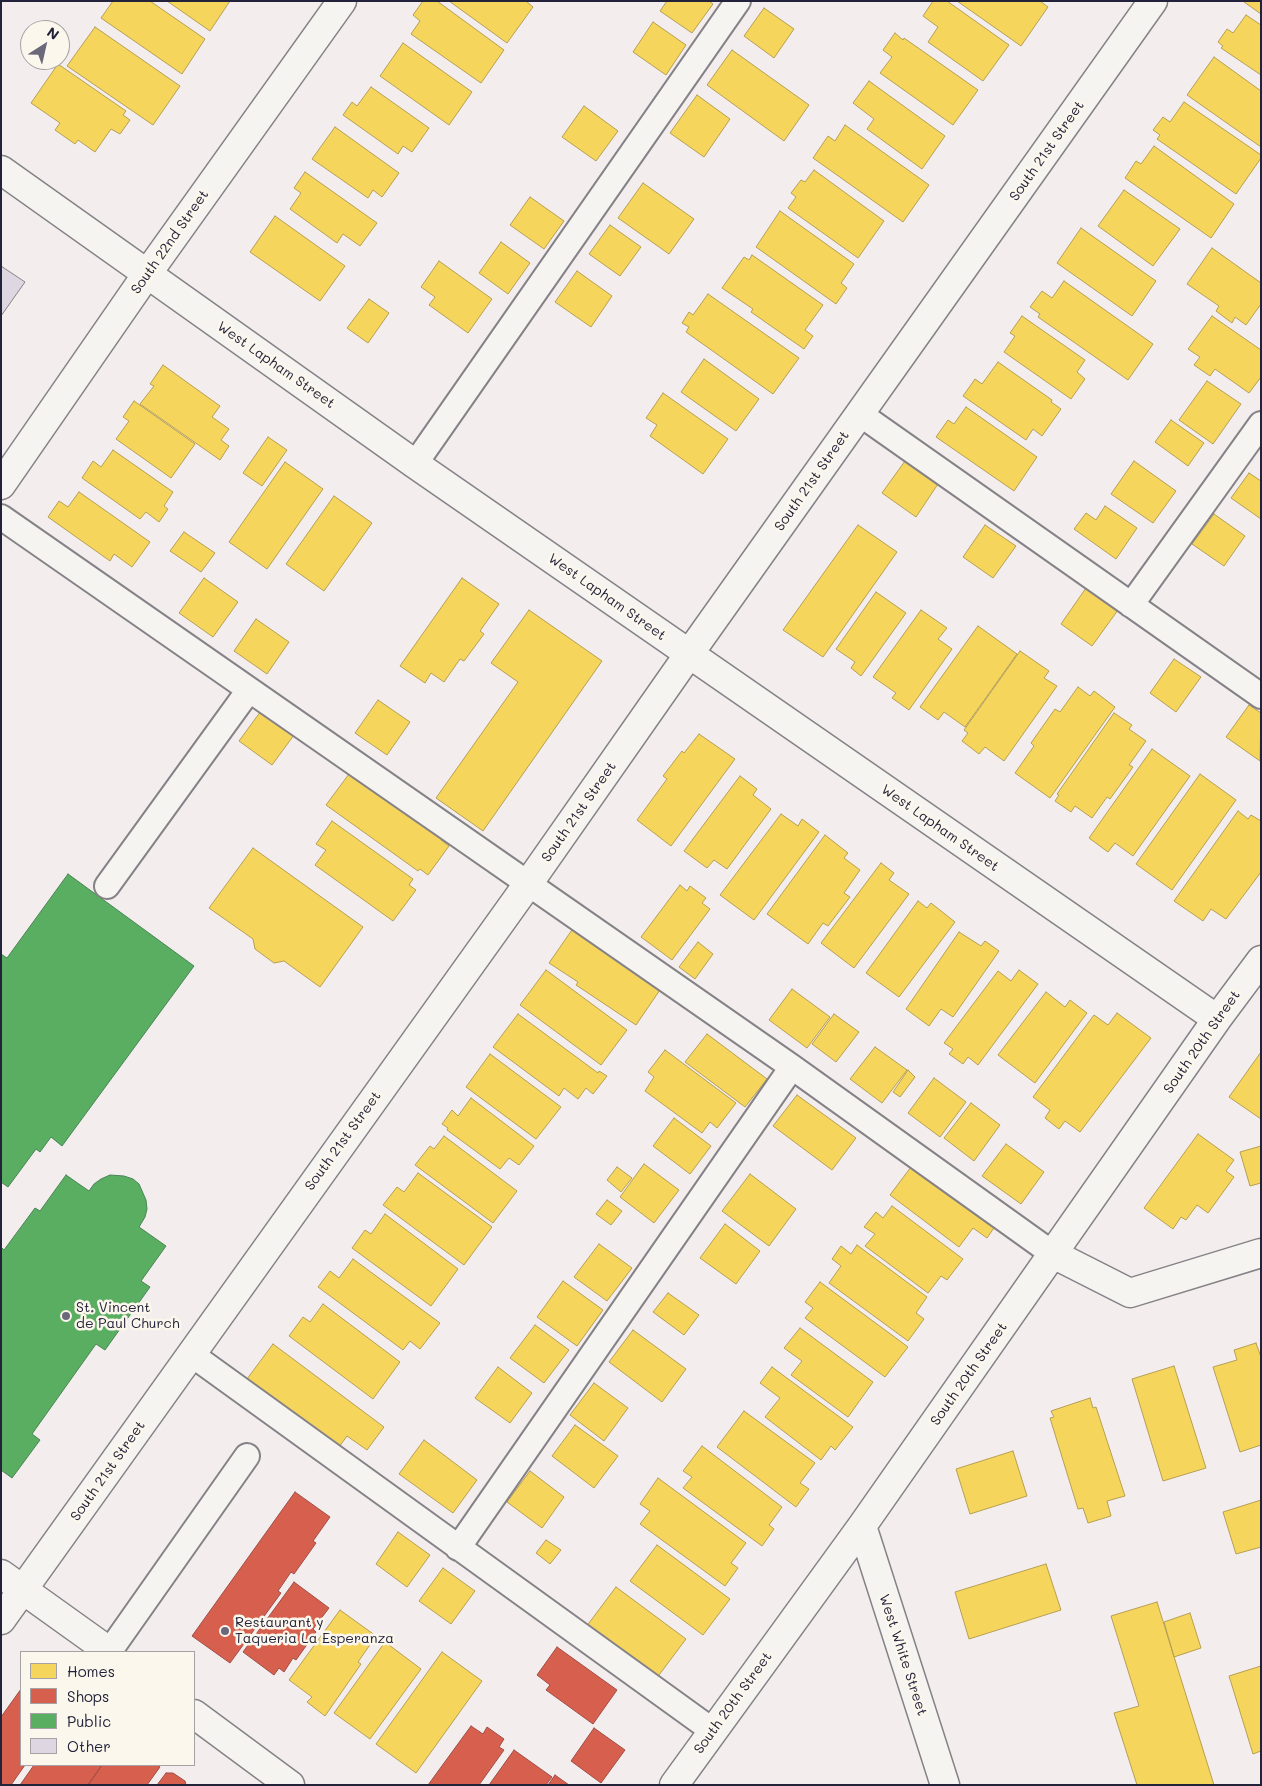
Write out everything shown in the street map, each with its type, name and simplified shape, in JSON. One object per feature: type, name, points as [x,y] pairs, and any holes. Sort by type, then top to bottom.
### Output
[{"type":"street","name":"South 22nd Street","points":[[1,484],[147,274],[342,1]]},
{"type":"street","name":"South 21st Street","points":[[1,1620],[12,1582],[191,1354],[528,884],[1153,1]]},
{"type":"street","name":"West Lapham Street","points":[[1,170],[415,464],[1217,1019]]},
{"type":"street","name":"South 20th Street","points":[[674,1785],[862,1526],[1217,1019],[1261,960]]},
{"type":"street","points":[[1053,1254],[1130,1293],[1261,1253]]},
{"type":"street","name":"West White Street","points":[[862,1526],[945,1785]]},
{"type":"street","points":[[12,1582],[108,1651]]},
{"type":"street","points":[[195,1715],[290,1785]]},
{"type":"lane","points":[[415,464],[738,1]]},
{"type":"lane","points":[[860,414],[1261,696]]},
{"type":"lane","points":[[1131,605],[1261,424]]},
{"type":"lane","points":[[1,517],[792,1067],[1053,1254]]},
{"type":"lane","points":[[107,886],[249,690]]},
{"type":"lane","points":[[458,1548],[792,1067]]},
{"type":"lane","points":[[191,1354],[713,1731]]},
{"type":"lane","points":[[110,1651],[247,1456]]},
{"type":"building: Homes","points":[[113,1],[150,1],[205,39],[182,74],[101,18]]},
{"type":"building: Homes","points":[[167,1],[230,1],[210,31]]},
{"type":"building: Homes","points":[[423,1],[437,1],[504,50],[481,83],[411,34],[420,21],[413,15]]},
{"type":"building: Homes","points":[[449,1],[526,1],[533,7],[507,43]]},
{"type":"building: Homes","points":[[667,1],[709,1],[713,4],[692,33],[660,11]]},
{"type":"building: Homes","points":[[933,1],[947,1],[1009,45],[983,81],[928,42],[938,27],[923,16]]},
{"type":"building: Homes","points":[[957,1],[1040,1],[1048,7],[1021,46]]},
{"type":"building: Homes","points":[[1261,1],[1261,14],[1244,2]]},
{"type":"building: Homes","points":[[764,8],[794,29],[774,58],[744,36]]},
{"type":"building: Homes","points":[[1246,15],[1261,25],[1261,75],[1221,48],[1223,46],[1218,42],[1227,29],[1233,33]]},
{"type":"building: Homes","points":[[653,22],[686,45],[666,75],[633,52]]},
{"type":"building: Homes","points":[[95,27],[180,86],[153,125],[70,68],[70,62]]},
{"type":"building: Homes","points":[[895,33],[978,90],[953,125],[880,73],[892,57],[883,50]]},
{"type":"building: Homes","points":[[403,43],[472,92],[449,125],[380,76]]},
{"type":"building: Homes","points":[[732,50],[809,105],[784,141],[707,85]]},
{"type":"building: Homes","points":[[1214,57],[1261,91],[1261,147],[1187,95]]},
{"type":"building: Homes","points":[[54,70],[67,70],[126,111],[123,115],[130,120],[120,134],[111,129],[95,152],[78,140],[75,144],[55,130],[60,123],[31,103]]},
{"type":"building: Homes","points":[[869,81],[945,136],[922,169],[867,129],[874,119],[853,103]]},
{"type":"building: Homes","points":[[371,87],[429,128],[412,152],[403,146],[398,154],[343,115],[352,102],[357,106]]},
{"type":"building: Homes","points":[[697,95],[730,119],[704,157],[670,133]]},
{"type":"building: Homes","points":[[1184,102],[1261,155],[1261,158],[1236,194],[1157,139],[1160,135],[1153,130],[1163,117],[1170,122]]},
{"type":"building: Homes","points":[[584,106],[618,131],[596,161],[562,137]]},
{"type":"building: Homes","points":[[845,125],[929,185],[903,222],[813,158],[828,136],[835,141]]},
{"type":"building: Homes","points":[[335,127],[399,173],[382,197],[373,190],[368,198],[312,159]]},
{"type":"building: Homes","points":[[1154,146],[1234,204],[1211,238],[1125,178],[1136,161],[1141,164]]},
{"type":"building: Homes","points":[[814,170],[884,221],[858,258],[788,208],[796,197],[791,193],[801,180],[805,182]]},
{"type":"building: Homes","points":[[305,172],[377,223],[360,246],[343,234],[337,243],[290,209],[301,193],[294,188]]},
{"type":"building: Homes","points":[[643,183],[694,219],[669,254],[618,218]]},
{"type":"building: Homes","points":[[1124,190],[1180,229],[1153,266],[1098,226]]},
{"type":"building: Homes","points":[[530,197],[564,221],[544,249],[510,225]]},
{"type":"building: Homes","points":[[780,211],[854,264],[841,283],[847,288],[836,304],[756,247]]},
{"type":"building: Homes","points":[[275,216],[345,266],[320,301],[250,252]]},
{"type":"building: Homes","points":[[610,225],[641,247],[620,276],[589,254]]},
{"type":"building: Homes","points":[[1081,228],[1156,281],[1132,316],[1057,263]]},
{"type":"building: Homes","points":[[501,242],[530,263],[508,294],[479,273]]},
{"type":"building: Homes","points":[[1212,248],[1261,283],[1261,304],[1246,325],[1235,317],[1232,323],[1216,311],[1219,306],[1187,284]]},
{"type":"building: Homes","points":[[752,255],[823,305],[805,330],[813,336],[804,349],[751,312],[753,309],[722,288],[744,257],[749,260]]},
{"type":"building: Homes","points":[[439,261],[492,299],[468,333],[429,305],[435,297],[421,287]]},
{"type":"building: Homes","points":[[577,271],[612,296],[591,327],[555,302]]},
{"type":"building: Homes","points":[[1064,281],[1153,344],[1128,380],[1038,317],[1040,314],[1030,307],[1042,291],[1052,298]]},
{"type":"building: Homes","points":[[708,294],[799,358],[773,394],[686,332],[689,327],[682,323],[689,312],[693,315]]},
{"type":"building: Homes","points":[[369,299],[389,313],[368,343],[347,328]]},
{"type":"building: Homes","points":[[1022,316],[1085,360],[1077,372],[1085,379],[1071,399],[1004,352],[1015,336],[1010,333]]},
{"type":"building: Homes","points":[[1212,316],[1261,350],[1261,377],[1249,393],[1215,369],[1210,376],[1194,365],[1200,357],[1188,349]]},
{"type":"building: Homes","points":[[704,359],[759,399],[736,431],[681,392]]},
{"type":"building: Homes","points":[[998,362],[1052,400],[1051,402],[1061,409],[1042,436],[1033,429],[1026,440],[963,396],[975,379],[982,384]]},
{"type":"building: Homes","points":[[163,365],[220,406],[212,417],[229,429],[221,440],[229,446],[220,460],[140,404],[154,386],[150,384]]},
{"type":"building: Homes","points":[[1207,381],[1241,404],[1213,444],[1179,420]]},
{"type":"building: Homes","points":[[663,393],[728,439],[703,474],[650,436],[657,425],[646,418]]},
{"type":"building: Homes","points":[[134,401],[195,444],[171,478],[116,439],[129,421],[123,417]]},
{"type":"building: Homes","points":[[966,407],[1037,457],[1014,491],[936,437],[948,420],[954,424]]},
{"type":"building: Homes","points":[[1171,420],[1204,443],[1188,466],[1155,442]]},
{"type":"building: Homes","points":[[268,437],[287,450],[262,486],[243,473]]},
{"type":"building: Homes","points":[[113,450],[173,492],[164,506],[168,509],[159,522],[146,512],[140,519],[82,478],[93,461],[101,467]]},
{"type":"building: Homes","points":[[905,461],[938,484],[916,517],[882,493]]},
{"type":"building: Homes","points":[[1134,461],[1176,491],[1153,523],[1111,494]]},
{"type":"building: Homes","points":[[285,462],[323,489],[267,569],[229,542]]},
{"type":"building: Homes","points":[[1249,473],[1261,481],[1261,519],[1231,498]]},
{"type":"building: Homes","points":[[79,492],[150,542],[132,567],[114,554],[110,561],[48,517],[59,501],[68,507]]},
{"type":"building: Homes","points":[[334,496],[372,523],[324,591],[286,564]]},
{"type":"building: Homes","points":[[1105,506],[1137,528],[1116,559],[1074,529],[1086,513],[1096,520]]},
{"type":"building: Homes","points":[[1214,514],[1245,536],[1224,566],[1192,544]]},
{"type":"building: Homes","points":[[858,525],[897,552],[823,657],[783,630]]},
{"type":"building: Homes","points":[[985,525],[1016,546],[993,578],[963,557]]},
{"type":"building: Homes","points":[[184,532],[215,553],[201,572],[170,551]]},
{"type":"building: Homes","points":[[204,578],[238,602],[213,637],[179,613]]},
{"type":"building: Homes","points":[[462,578],[499,604],[480,631],[484,634],[464,661],[460,659],[444,682],[431,673],[425,683],[400,666]]},
{"type":"building: Homes","points":[[1086,588],[1118,610],[1092,646],[1061,624]]},
{"type":"building: Homes","points":[[876,592],[906,613],[861,676],[851,668],[855,662],[836,649]]},
{"type":"building: Homes","points":[[529,610],[602,661],[483,831],[436,798],[518,682],[491,663]]},
{"type":"building: Homes","points":[[921,610],[947,628],[938,639],[952,649],[909,710],[892,698],[896,693],[873,677]]},
{"type":"building: Homes","points":[[256,619],[289,642],[267,674],[234,651]]},
{"type":"building: Homes","points":[[978,626],[1017,654],[965,727],[944,712],[938,720],[920,707]]},
{"type":"building: Homes","points":[[1020,651],[1049,671],[1044,678],[1057,686],[1004,761],[985,747],[979,754],[962,741],[968,733],[964,730]]},
{"type":"building: Homes","points":[[1174,659],[1201,677],[1176,712],[1150,693]]},
{"type":"building: Homes","points":[[1078,687],[1090,696],[1094,691],[1115,707],[1050,798],[1015,773],[1034,746],[1031,743],[1055,709],[1060,712]]},
{"type":"building: Homes","points":[[378,700],[410,722],[387,755],[355,733]]},
{"type":"building: Homes","points":[[1249,705],[1261,713],[1260,761],[1226,737]]},
{"type":"building: Homes","points":[[261,711],[294,735],[272,765],[239,741]]},
{"type":"building: Homes","points":[[1114,713],[1132,725],[1129,729],[1146,741],[1129,765],[1133,767],[1110,799],[1107,797],[1092,818],[1075,806],[1071,812],[1055,801],[1059,795],[1057,794]]},
{"type":"building: Homes","points":[[699,734],[735,759],[671,846],[637,820],[667,779],[663,776],[682,751],[684,753]]},
{"type":"building: Homes","points":[[1152,749],[1190,776],[1133,856],[1115,843],[1108,852],[1089,838]]},
{"type":"building: Homes","points":[[352,770],[443,837],[441,840],[449,846],[428,875],[420,869],[418,871],[326,805]]},
{"type":"building: Homes","points":[[1200,774],[1236,800],[1172,890],[1136,864]]},
{"type":"building: Homes","points":[[740,776],[757,789],[753,795],[771,809],[727,869],[714,860],[707,868],[684,851]]},
{"type":"building: Homes","points":[[1238,811],[1248,819],[1251,815],[1261,821],[1261,872],[1226,919],[1211,909],[1203,921],[1174,901]]},
{"type":"building: Homes","points":[[781,814],[798,826],[802,819],[819,832],[754,920],[720,895]]},
{"type":"building: Homes","points":[[332,821],[413,879],[409,885],[416,890],[393,921],[315,865],[326,850],[316,844]]},
{"type":"building: Homes","points":[[825,835],[848,853],[844,858],[860,870],[844,893],[850,897],[828,926],[823,923],[808,944],[767,914]]},
{"type":"building: Homes","points":[[253,848],[363,927],[320,987],[284,961],[274,963],[255,949],[253,939],[209,908]]},
{"type":"building: Homes","points":[[881,863],[894,873],[889,880],[909,894],[854,968],[821,943]]},
{"type":"building: Homes","points":[[680,885],[687,891],[690,886],[706,898],[702,903],[710,909],[672,960],[641,937]]},
{"type":"building: Homes","points":[[918,901],[927,908],[931,903],[955,922],[899,997],[866,973]]},
{"type":"building: Homes","points":[[574,927],[662,987],[636,1025],[576,985],[578,982],[549,963]]},
{"type":"building: Homes","points":[[959,932],[981,946],[985,941],[999,951],[953,1017],[941,1009],[929,1026],[906,1009]]},
{"type":"building: Homes","points":[[698,942],[713,954],[695,979],[679,967]]},
{"type":"building: Homes","points":[[546,970],[627,1030],[601,1065],[520,1005]]},
{"type":"building: Homes","points":[[1019,970],[1038,984],[978,1065],[968,1057],[963,1064],[949,1054],[953,1049],[944,1043],[998,971],[1011,981]]},
{"type":"building: Homes","points":[[792,989],[830,1017],[807,1048],[769,1020]]},
{"type":"building: Homes","points":[[1046,992],[1065,1007],[1070,1000],[1087,1013],[1035,1083],[998,1055]]},
{"type":"building: Homes","points":[[1117,1013],[1151,1038],[1080,1132],[1065,1121],[1059,1129],[1045,1118],[1050,1110],[1033,1097],[1094,1015],[1108,1025]]},
{"type":"building: Homes","points":[[518,1014],[598,1073],[599,1071],[607,1076],[593,1094],[586,1088],[578,1099],[564,1088],[559,1096],[493,1047]]},
{"type":"building: Homes","points":[[834,1014],[859,1032],[836,1062],[812,1044]]},
{"type":"building: Homes","points":[[707,1034],[767,1079],[745,1107],[685,1062]]},
{"type":"building: Homes","points":[[875,1047],[907,1070],[882,1103],[850,1079]]},
{"type":"building: Homes","points":[[665,1050],[736,1103],[717,1128],[710,1122],[702,1133],[645,1091],[654,1077],[648,1072]]},
{"type":"building: Homes","points":[[1261,1052],[1261,1119],[1229,1097]]},
{"type":"building: Homes","points":[[490,1054],[561,1107],[536,1139],[466,1087]]},
{"type":"building: Homes","points":[[908,1070],[915,1077],[900,1097],[893,1092]]},
{"type":"building: Homes","points":[[934,1078],[966,1102],[940,1137],[908,1113]]},
{"type":"building: Homes","points":[[797,1095],[856,1138],[832,1170],[773,1126]]},
{"type":"building: Homes","points":[[471,1098],[534,1146],[519,1165],[509,1158],[500,1169],[447,1130],[448,1128],[442,1124],[452,1110],[458,1116]]},
{"type":"building: Homes","points":[[971,1103],[1000,1125],[974,1161],[944,1138]]},
{"type":"building: Homes","points":[[674,1118],[711,1146],[690,1174],[653,1146]]},
{"type":"building: Homes","points":[[1198,1134],[1234,1160],[1226,1171],[1234,1177],[1208,1213],[1197,1205],[1186,1220],[1181,1217],[1173,1229],[1144,1208]]},
{"type":"building: Homes","points":[[444,1136],[517,1191],[493,1223],[415,1165],[430,1146],[434,1149]]},
{"type":"building: Homes","points":[[1006,1144],[1044,1172],[1021,1204],[982,1176]]},
{"type":"building: Homes","points":[[1261,1146],[1261,1183],[1250,1186],[1240,1152]]},
{"type":"building: Homes","points":[[914,1163],[996,1225],[987,1238],[973,1228],[959,1247],[890,1195]]},
{"type":"building: Homes","points":[[644,1164],[679,1190],[654,1223],[620,1197]]},
{"type":"building: Homes","points":[[617,1167],[632,1178],[621,1192],[607,1180]]},
{"type":"building: Homes","points":[[418,1173],[492,1227],[464,1265],[383,1205],[397,1187],[404,1192]]},
{"type":"building: Homes","points":[[750,1174],[796,1209],[769,1246],[722,1211]]},
{"type":"building: Homes","points":[[607,1200],[622,1211],[611,1225],[596,1214]]},
{"type":"building: Homes","points":[[892,1206],[963,1259],[947,1280],[941,1276],[928,1293],[865,1246],[875,1234],[864,1227],[876,1212],[883,1218]]},
{"type":"building: Homes","points":[[385,1214],[458,1269],[431,1306],[352,1248],[365,1230],[371,1234]]},
{"type":"building: Homes","points":[[725,1224],[760,1251],[736,1284],[700,1258]]},
{"type":"building: Homes","points":[[599,1244],[632,1268],[607,1301],[574,1277]]},
{"type":"building: Homes","points":[[857,1245],[927,1297],[916,1313],[924,1319],[908,1341],[829,1283],[841,1266],[832,1259],[841,1246],[851,1254]]},
{"type":"building: Homes","points":[[353,1259],[440,1323],[420,1349],[410,1341],[403,1350],[318,1287],[330,1271],[339,1278]]},
{"type":"building: Homes","points":[[563,1281],[603,1310],[577,1346],[537,1317]]},
{"type":"building: Homes","points":[[820,1282],[908,1347],[885,1377],[805,1318],[813,1308],[805,1302]]},
{"type":"building: Homes","points":[[668,1293],[699,1315],[684,1335],[653,1312]]},
{"type":"building: Homes","points":[[323,1304],[400,1362],[373,1399],[289,1336],[303,1317],[310,1322]]},
{"type":"building: Homes","points":[[535,1325],[569,1350],[544,1383],[510,1358]]},
{"type":"building: Homes","points":[[800,1328],[873,1382],[848,1417],[791,1375],[802,1361],[784,1348]]},
{"type":"building: Homes","points":[[633,1330],[686,1369],[662,1402],[609,1362]]},
{"type":"building: Homes","points":[[1256,1343],[1261,1357],[1261,1445],[1240,1452],[1213,1367],[1237,1360],[1234,1350]]},
{"type":"building: Homes","points":[[273,1344],[384,1427],[367,1450],[347,1436],[339,1447],[247,1379]]},
{"type":"building: Homes","points":[[1174,1366],[1206,1468],[1163,1481],[1132,1379]]},
{"type":"building: Homes","points":[[498,1367],[532,1393],[510,1423],[475,1398]]},
{"type":"building: Homes","points":[[772,1367],[853,1427],[835,1450],[831,1446],[821,1460],[765,1417],[780,1398],[760,1383]]},
{"type":"building: Homes","points":[[594,1383],[628,1408],[604,1441],[570,1415]]},
{"type":"building: Homes","points":[[1090,1398],[1093,1408],[1096,1407],[1125,1496],[1107,1501],[1111,1516],[1088,1523],[1083,1508],[1078,1509],[1050,1418],[1054,1417],[1051,1411]]},
{"type":"building: Homes","points":[[744,1411],[815,1463],[800,1483],[809,1489],[796,1507],[717,1447]]},
{"type":"building: Homes","points":[[575,1425],[618,1456],[594,1488],[552,1456]]},
{"type":"building: Homes","points":[[424,1440],[477,1480],[453,1513],[399,1474]]},
{"type":"building: Homes","points":[[702,1446],[782,1507],[769,1525],[774,1529],[762,1546],[683,1488],[692,1477],[683,1471]]},
{"type":"building: Homes","points":[[1013,1451],[1027,1496],[970,1514],[956,1469]]},
{"type":"building: Homes","points":[[530,1471],[564,1497],[542,1528],[507,1502]]},
{"type":"building: Homes","points":[[658,1478],[746,1543],[731,1563],[738,1568],[725,1586],[640,1524],[650,1511],[640,1504]]},
{"type":"building: Homes","points":[[1261,1500],[1261,1547],[1236,1554],[1223,1512]]},
{"type":"building: Homes","points":[[398,1532],[430,1555],[407,1587],[376,1564]]},
{"type":"building: Homes","points":[[546,1540],[561,1550],[550,1564],[536,1553]]},
{"type":"building: Homes","points":[[657,1545],[730,1599],[703,1635],[630,1581]]},
{"type":"building: Homes","points":[[1046,1564],[1061,1610],[969,1639],[955,1592]]},
{"type":"building: Homes","points":[[443,1568],[475,1591],[451,1624],[419,1601]]},
{"type":"building: Homes","points":[[616,1587],[686,1639],[656,1679],[586,1627]]},
{"type":"building: Homes","points":[[1157,1602],[1214,1785],[1137,1785],[1114,1713],[1139,1706],[1111,1616]]},
{"type":"building: Homes","points":[[340,1610],[376,1636],[358,1662],[361,1664],[325,1716],[307,1702],[312,1697],[289,1680]]},
{"type":"building: Homes","points":[[1190,1613],[1201,1648],[1174,1657],[1164,1622]]},
{"type":"building: Homes","points":[[385,1642],[421,1669],[370,1739],[334,1713]]},
{"type":"building: Homes","points":[[442,1652],[482,1681],[416,1773],[376,1744]]},
{"type":"building: Homes","points":[[1261,1666],[1261,1751],[1253,1754],[1229,1676]]},
{"type":"building: Shops","points":[[295,1492],[330,1517],[313,1541],[316,1543],[294,1574],[291,1572],[278,1591],[281,1593],[230,1663],[192,1636]]},
{"type":"building: Shops","points":[[294,1582],[329,1608],[313,1629],[316,1632],[296,1660],[293,1658],[284,1672],[279,1668],[274,1675],[243,1652]]},
{"type":"building: Shops","points":[[557,1647],[617,1690],[593,1724],[546,1690],[550,1685],[537,1675]]},
{"type":"building: Shops","points":[[20,1690],[20,1766],[24,1766],[11,1785],[1,1785],[1,1717]]},
{"type":"building: Shops","points":[[471,1726],[483,1734],[487,1727],[504,1739],[499,1747],[504,1750],[479,1785],[428,1785]]},
{"type":"building: Shops","points":[[594,1728],[625,1750],[601,1783],[571,1761]]},
{"type":"building: Shops","points":[[514,1750],[552,1777],[546,1785],[489,1785]]},
{"type":"building: Shops","points":[[33,1766],[101,1766],[88,1785],[20,1785]]},
{"type":"building: Shops","points":[[101,1766],[160,1767],[147,1785],[88,1785]]},
{"type":"building: Shops","points":[[166,1773],[173,1773],[185,1781],[186,1785],[157,1785]]},
{"type":"building: Shops","points":[[555,1775],[569,1785],[548,1785]]},
{"type":"building: Public","points":[[68,874],[194,966],[62,1146],[51,1137],[40,1152],[36,1149],[8,1187],[1,1182],[1,954],[7,958]]},
{"type":"building: Public","name":"St. Vincent de Paul Church","points":[[66,1175],[89,1191],[94,1184],[110,1175],[133,1179],[139,1184],[146,1200],[147,1209],[145,1217],[139,1227],[166,1246],[141,1281],[150,1287],[105,1350],[96,1344],[32,1434],[40,1440],[12,1478],[1,1470],[1,1247],[4,1250],[35,1208],[40,1211]]},
{"type":"building: Other","points":[[1,266],[25,282],[1,316]]},
{"type":"place","name":"St. Vincent de Paul Church","points":[[66,1316]]},
{"type":"place","name":"Restaurant y Taqueria La Esperanza","points":[[225,1631]]}]
